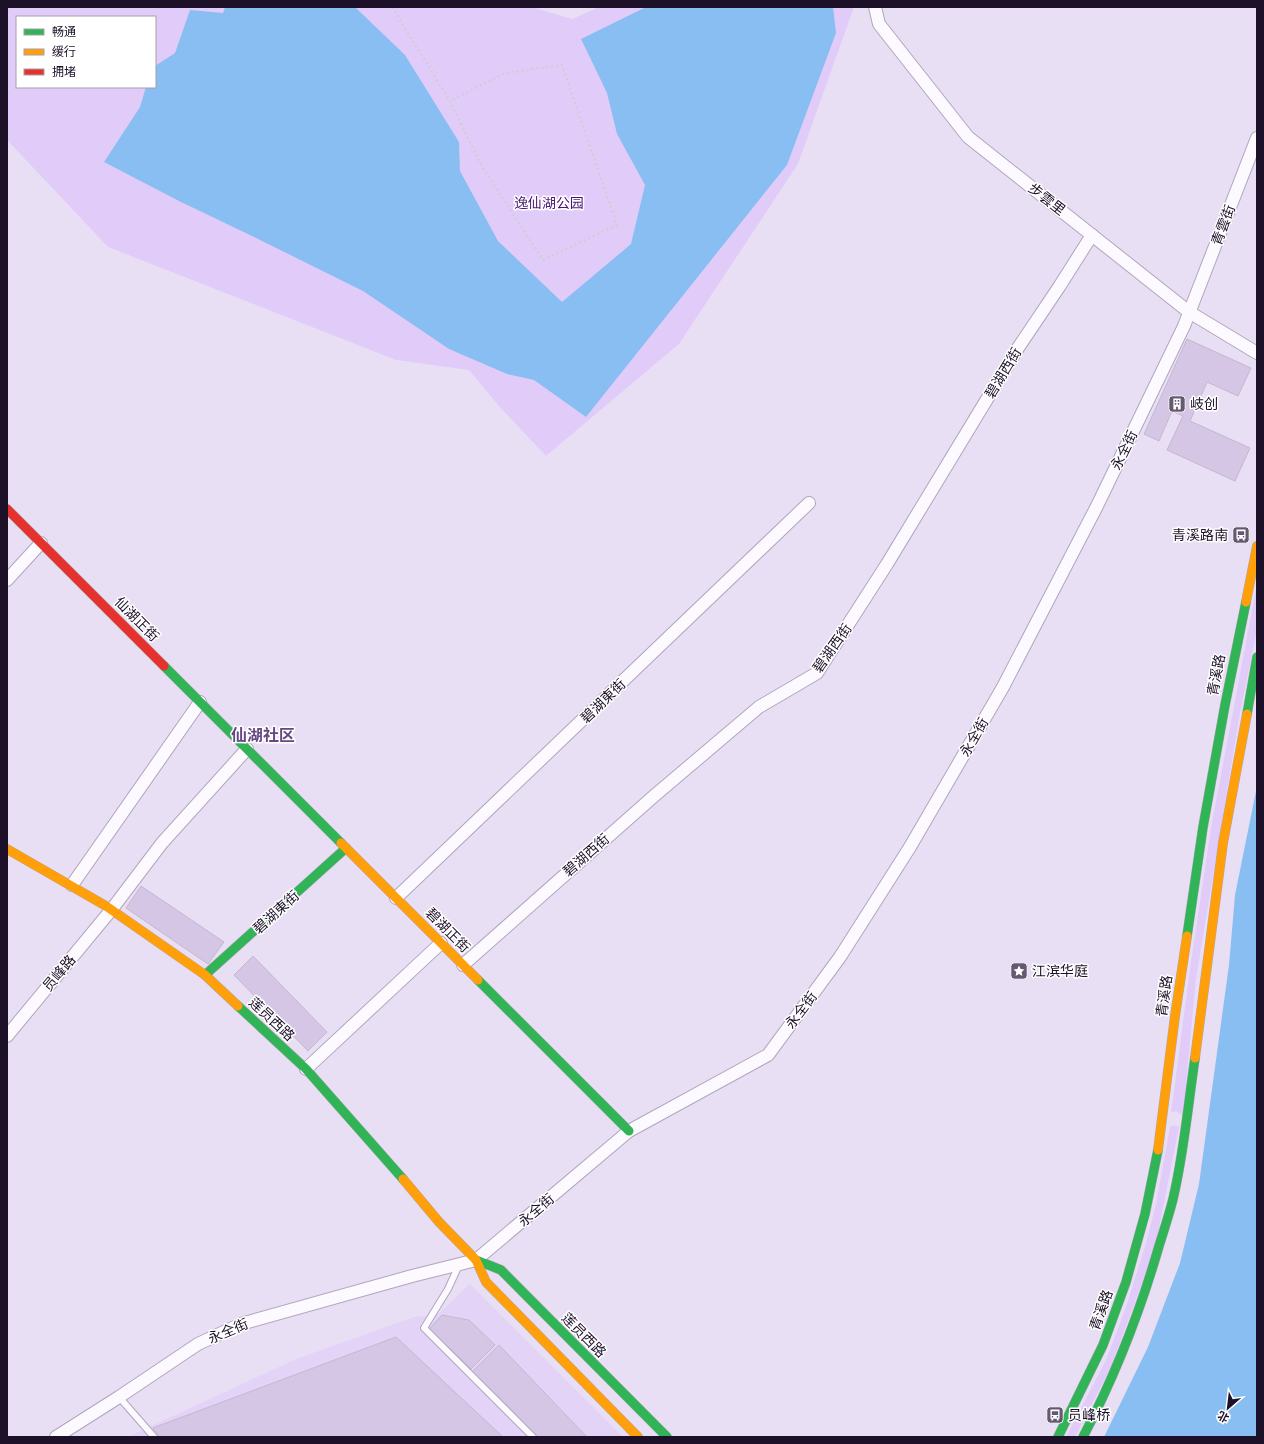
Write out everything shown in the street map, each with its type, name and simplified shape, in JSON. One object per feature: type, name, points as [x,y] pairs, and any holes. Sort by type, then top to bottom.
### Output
[{"type":"main road","name":"仙湖正街","points":[[7,509],[247,749]]},
{"type":"main road","name":"青溪路","points":[[1058,1437],[1103,1345],[1126,1282],[1145,1214],[1159,1146],[1175,1016],[1203,827],[1225,705],[1257,546]]},
{"type":"main road","points":[[1083,1437],[1104,1396],[1133,1327],[1154,1264],[1172,1199],[1184,1137],[1223,843],[1257,657]]},
{"type":"main road","name":"碧湖正街","points":[[247,749],[629,1131]]},
{"type":"main road","name":"碧湖東街","points":[[206,976],[346,848]]},
{"type":"main road","name":"莲员西路","points":[[7,849],[112,909],[206,976],[306,1069],[382,1154],[439,1222],[476,1260],[486,1282],[635,1436]]},
{"type":"main road","name":"莲员西路","points":[[476,1260],[501,1270],[667,1437]]},
{"type":"street","name":"步雲里","points":[[876,7],[879,24],[968,137],[1189,312],[1257,352]]},
{"type":"street","name":"青雲街","points":[[1189,312],[1257,138]]},
{"type":"street","name":"碧湖西街","points":[[463,964],[648,801],[759,707],[817,673],[888,564],[1018,348],[1092,235]]},
{"type":"street","name":"永全街","points":[[56,1437],[198,1344],[241,1324],[412,1276],[476,1260],[629,1131],[768,1055],[840,957],[910,847],[1003,687],[1097,506],[1184,326],[1189,312]]},
{"type":"street","name":"碧湖東街","points":[[396,898],[809,503]]},
{"type":"street","points":[[9,572],[41,543]]},
{"type":"street","points":[[72,885],[200,702]]},
{"type":"street","name":"员峰路","points":[[7,1036],[112,909],[162,844],[247,749]]},
{"type":"street","points":[[306,1069],[442,943]]},
{"type":"lane","points":[[460,1264],[448,1289],[424,1328],[534,1437]]},
{"type":"lane","points":[[119,1397],[154,1437]]},
{"type":"path","points":[[392,7],[450,101],[481,166],[543,260],[617,225],[562,65],[505,73],[450,101]]},
{"type":"shaded area","points":[[470,1284],[623,1437],[128,1437],[296,1359],[414,1317],[437,1315]]},
{"type":"green space","name":"逸仙湖公园","points":[[7,7],[532,7],[572,19],[599,7],[854,7],[798,164],[679,344],[546,456],[498,405],[469,370],[396,360],[108,247],[7,140]]},
{"type":"green space","points":[[1257,584],[1257,630],[1240,713],[1196,979],[1183,1116],[1176,1111],[1171,1113],[1190,969],[1211,828]]},
{"type":"green space","points":[[1173,1125],[1179,1127],[1155,1248],[1111,1367],[1075,1437],[1066,1437],[1106,1360],[1126,1307],[1146,1243],[1156,1204],[1170,1127]]},
{"type":"water","name":"逸仙湖公园","points":[[225,7],[355,7],[405,55],[459,142],[460,171],[498,241],[562,302],[631,244],[645,185],[617,134],[607,93],[581,39],[646,7],[833,7],[836,33],[787,165],[586,417],[534,380],[507,374],[449,349],[363,291],[181,202],[104,162],[140,107],[146,88],[156,88],[156,65],[175,53],[190,10],[223,13]]},
{"type":"water","points":[[1257,786],[1257,1437],[1104,1437],[1148,1347],[1180,1263],[1199,1184],[1229,965],[1235,895]]},
{"type":"building","name":"岐创","points":[[1187,339],[1251,368],[1238,396],[1207,382],[1190,421],[1250,448],[1235,481],[1167,450],[1183,416],[1172,411],[1159,441],[1144,434]]},
{"type":"building","points":[[141,886],[224,942],[208,964],[126,908]]},
{"type":"building","points":[[253,956],[327,1032],[308,1051],[234,975]]},
{"type":"building","points":[[442,1315],[469,1320],[495,1345],[471,1369],[429,1329]]},
{"type":"building","points":[[396,1337],[503,1437],[160,1437],[153,1428]]},
{"type":"building","points":[[499,1345],[587,1437],[537,1437],[472,1372]]},
{"type":"traffic: fast","points":[[1187,936],[1203,827],[1225,705],[1246,602]]},
{"type":"traffic: fast","points":[[1247,714],[1257,657]]},
{"type":"traffic: fast","points":[[164,666],[341,843]]},
{"type":"traffic: fast","points":[[205,975],[346,848]]},
{"type":"traffic: fast","points":[[478,980],[629,1131]]},
{"type":"traffic: fast","points":[[238,1006],[306,1069],[403,1179]]},
{"type":"traffic: fast","points":[[1083,1437],[1106,1391],[1126,1343],[1144,1295],[1168,1217],[1173,1199],[1186,1129],[1195,1058]]},
{"type":"traffic: fast","points":[[1058,1437],[1103,1345],[1126,1282],[1145,1214],[1158,1150]]},
{"type":"traffic: fast","points":[[476,1260],[501,1270],[667,1437]]},
{"type":"traffic: slow","points":[[1246,602],[1257,546]]},
{"type":"traffic: slow","points":[[1195,1058],[1223,843],[1247,714]]},
{"type":"traffic: slow","points":[[341,843],[478,980]]},
{"type":"traffic: slow","points":[[7,849],[106,906],[205,975],[238,1006]]},
{"type":"traffic: slow","points":[[1158,1150],[1187,936]]},
{"type":"traffic: slow","points":[[403,1179],[439,1222],[476,1260],[486,1282],[638,1437]]},
{"type":"traffic: jam","points":[[7,509],[164,666]]},
{"type":"place","name":"岐创","points":[[1177,404]]},
{"type":"place","name":"青溪路南","points":[[1241,535]]},
{"type":"place","name":"江滨华庭","points":[[1019,971]]},
{"type":"place","name":"员峰桥","points":[[1055,1415]]},
{"type":"district","name":"仙湖社区","points":[[263,735]]}]
